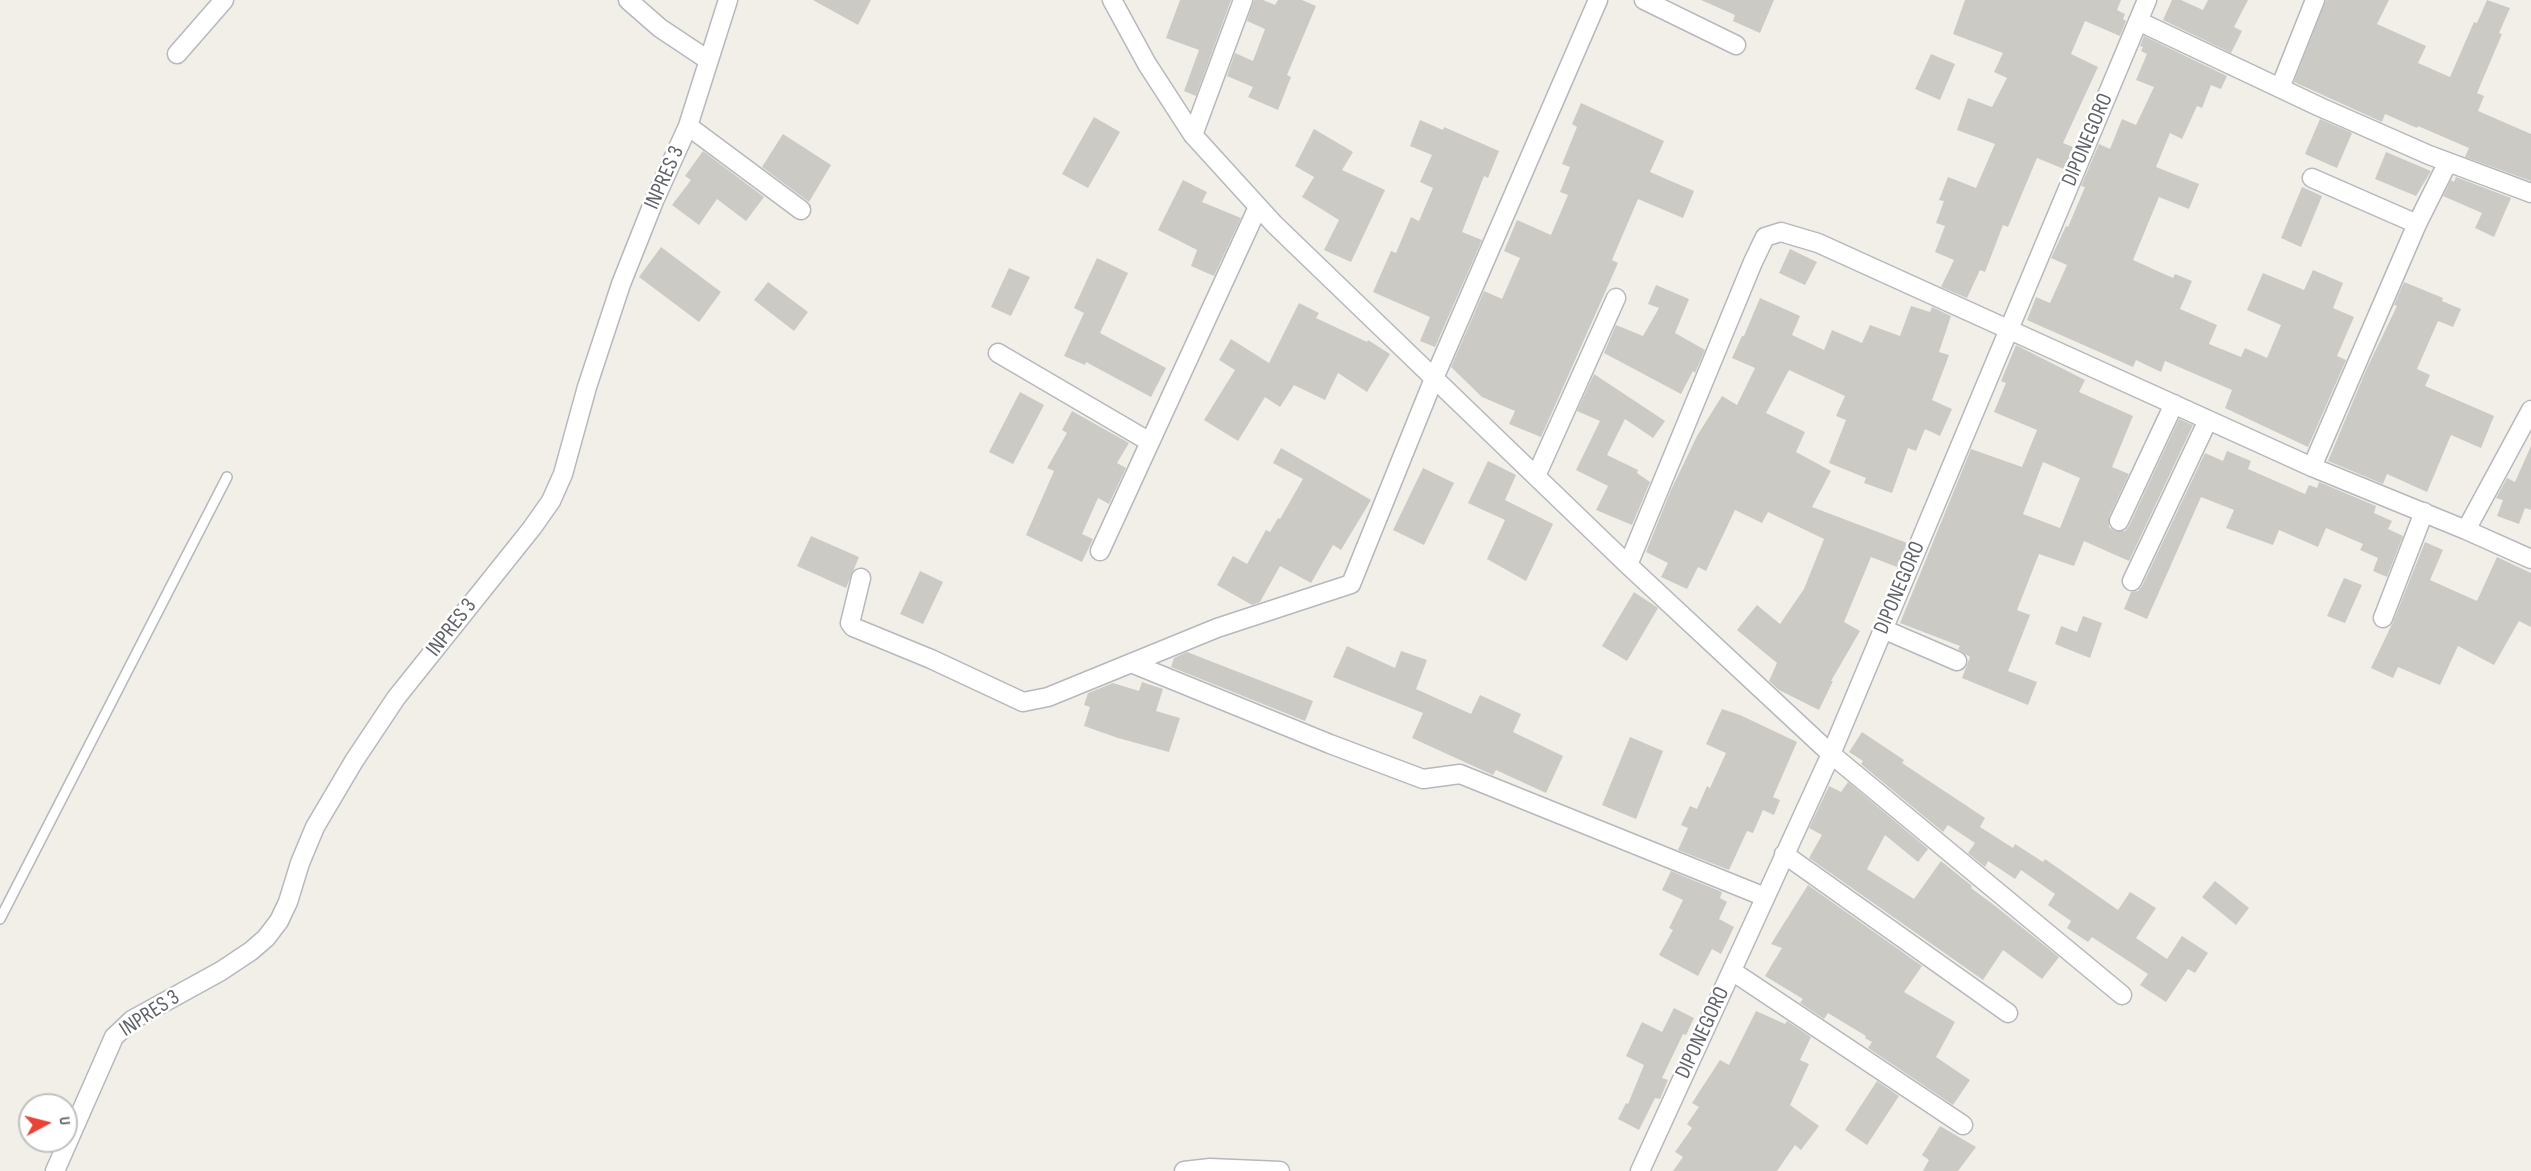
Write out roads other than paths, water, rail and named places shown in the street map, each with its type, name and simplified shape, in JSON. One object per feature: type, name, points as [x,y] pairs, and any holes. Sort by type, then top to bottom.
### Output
[{"type":"street","points":[[177,54],[225,0]]},
{"type":"street","points":[[628,0],[660,28],[708,60]]},
{"type":"street","name":"INPRES 3","points":[[55,1171],[114,1037],[132,1020],[251,951],[279,921],[315,827],[354,761],[401,692],[551,501],[563,474],[587,387],[621,284],[654,201],[688,126],[728,0]]},
{"type":"street","points":[[1112,0],[1147,64],[1193,135],[1258,207],[1628,565],[1831,754],[2122,995]]},
{"type":"street","points":[[1193,135],[1242,0]]},
{"type":"street","points":[[861,578],[850,623],[853,627],[932,659],[1023,702],[1048,697],[1217,628],[1352,584],[1435,376],[1598,0]]},
{"type":"street","points":[[1644,0],[1736,45]]},
{"type":"street","name":"DIPONEGORO","points":[[1640,1171],[1831,754],[2147,0]]},
{"type":"street","points":[[2280,87],[2315,0]]},
{"type":"street","points":[[2138,21],[2320,107],[2448,162],[2531,193]]},
{"type":"street","points":[[688,126],[801,210]]},
{"type":"street","points":[[2312,467],[2417,224],[2448,162]]},
{"type":"street","points":[[2312,178],[2417,224]]},
{"type":"street","points":[[1100,552],[1258,207]]},
{"type":"street","points":[[1628,565],[1753,262],[1766,237],[1770,234],[1787,233],[1818,243],[2312,467],[2424,512],[2531,560]]},
{"type":"street","points":[[1536,476],[1616,298]]},
{"type":"street","points":[[998,352],[1150,442]]},
{"type":"street","points":[[2119,521],[2174,404]]},
{"type":"street","points":[[2466,530],[2531,410]]},
{"type":"street","points":[[2132,581],[2208,420]]},
{"type":"street","points":[[2383,618],[2424,512]]},
{"type":"street","points":[[1883,628],[1958,661]]},
{"type":"street","points":[[1131,663],[1330,744],[1423,779],[1460,774],[1765,897]]},
{"type":"street","points":[[1784,854],[2008,1013]]},
{"type":"street","points":[[1732,971],[1963,1125]]},
{"type":"street","points":[[1184,1171],[1210,1168],[1280,1171]]},
{"type":"lane","points":[[0,919],[227,477]]}]
